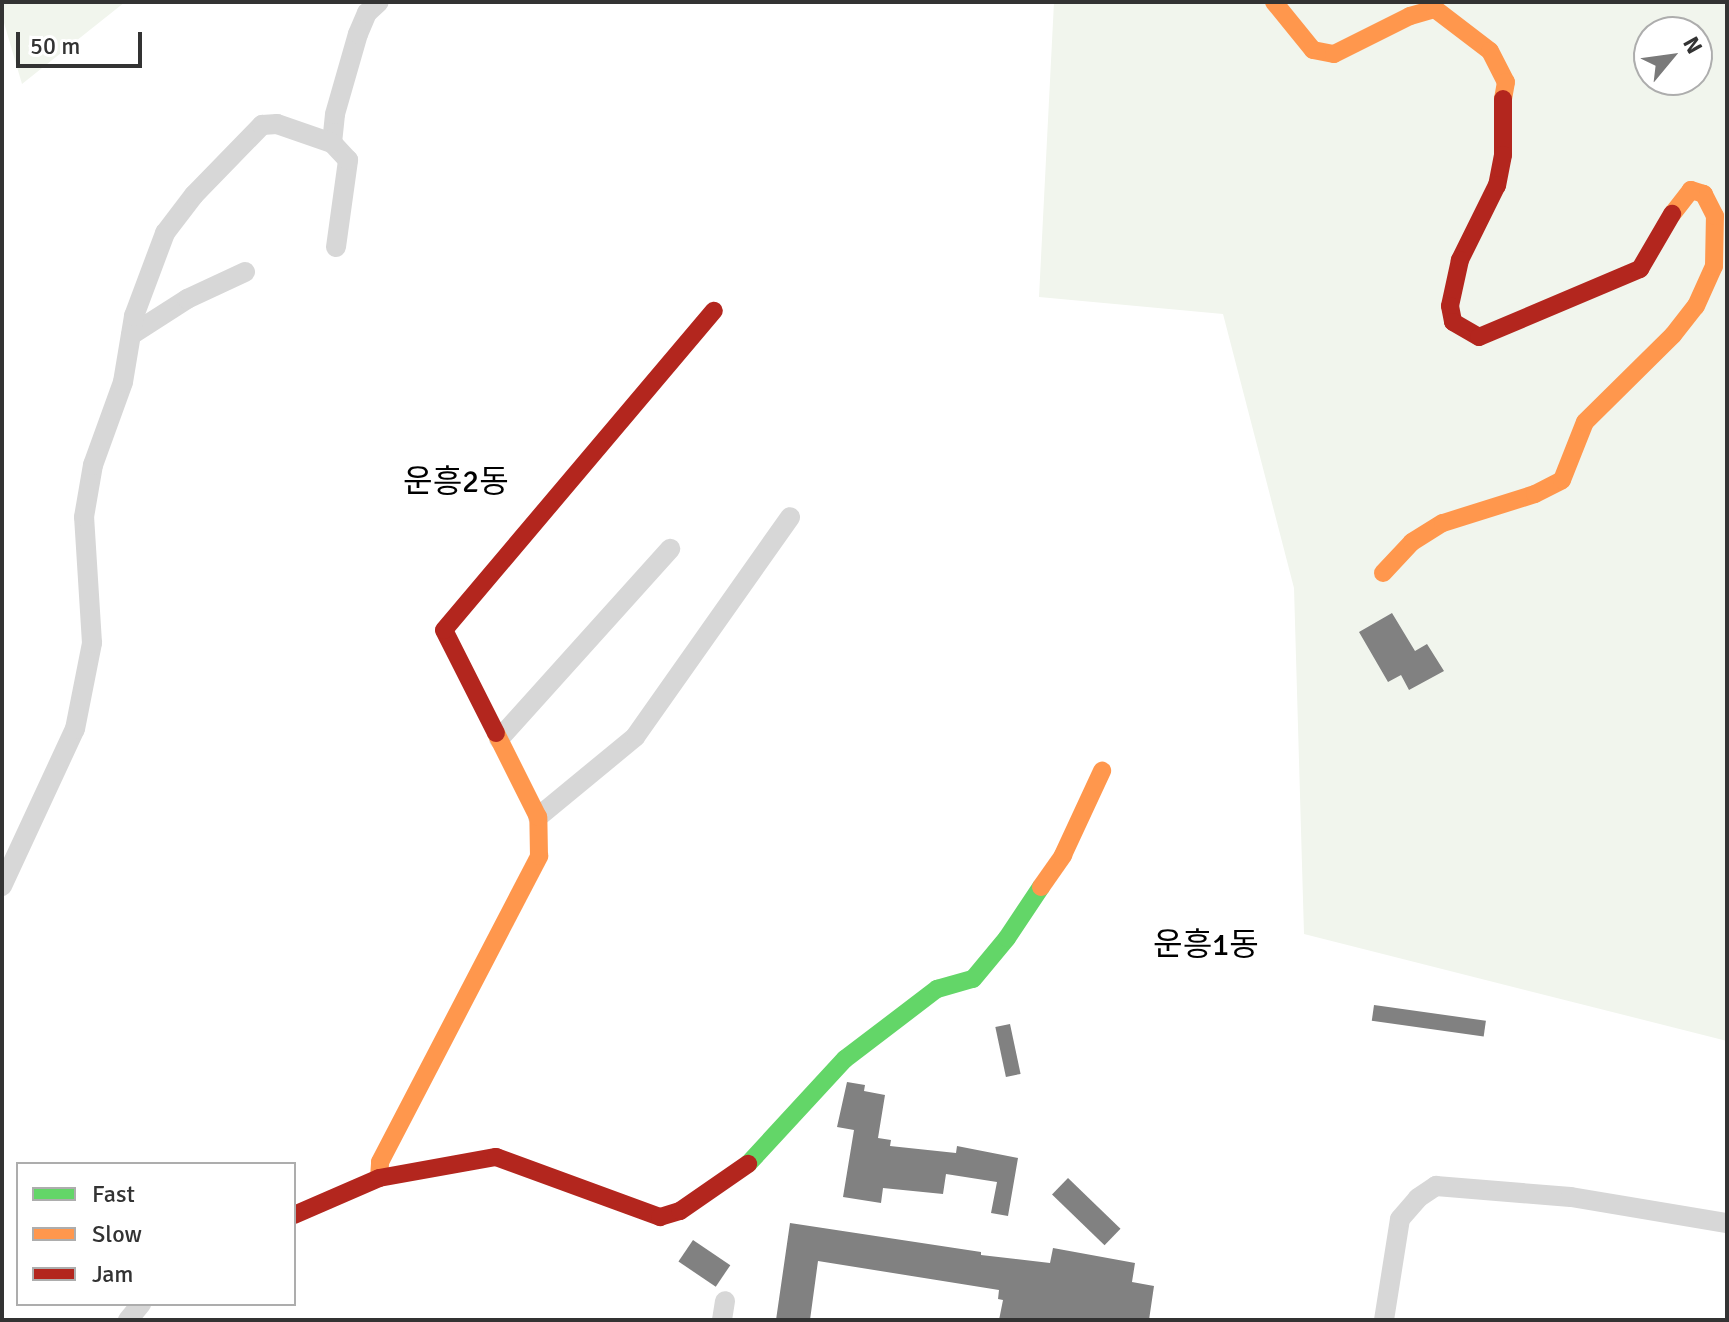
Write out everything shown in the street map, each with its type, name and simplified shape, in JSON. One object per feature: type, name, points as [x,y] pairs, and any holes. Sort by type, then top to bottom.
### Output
[{"type":"street","points":[[332,143],[335,114],[358,34],[367,13],[379,2]]},
{"type":"street","points":[[1274,2],[1313,50],[1334,54],[1410,16],[1435,9],[1490,51],[1506,82],[1501,114],[1503,155],[1497,185],[1460,260],[1450,306],[1453,322],[1479,337],[1640,269],[1678,204],[1691,190],[1704,194],[1715,216],[1714,266],[1696,306],[1673,335],[1585,422],[1562,480],[1535,494],[1443,523],[1412,542],[1383,573]]},
{"type":"street","points":[[2,886],[75,729],[92,643],[84,517],[93,465],[123,382],[134,316],[165,233],[194,195],[262,125],[277,124],[332,143],[348,160],[336,247]]},
{"type":"street","points":[[131,335],[187,299],[245,272]]},
{"type":"street","points":[[379,1178],[380,1162],[539,856],[538,817],[444,630],[714,311]]},
{"type":"street","points":[[538,817],[635,737],[790,517]]},
{"type":"street","points":[[499,739],[670,549]]},
{"type":"street","points":[[296,1214],[379,1178],[496,1157],[660,1217],[680,1211],[744,1168],[845,1059],[937,989],[973,979],[1007,938],[1063,855],[1102,771]]},
{"type":"street","points":[[1384,1320],[1400,1219],[1418,1198],[1436,1186],[1571,1197],[1727,1223]]},
{"type":"shaded area","points":[[2,2],[125,2],[22,84],[2,16]]},
{"type":"shaded area","points":[[1054,2],[1727,2],[1727,1041],[1304,934],[1294,588],[1223,314],[1039,297]]},
{"type":"building","points":[[1392,613],[1415,651],[1427,644],[1444,671],[1409,690],[1401,675],[1388,682],[1359,632]]},
{"type":"building","points":[[1374,1005],[1486,1021],[1484,1037],[1372,1021]]},
{"type":"building","points":[[1010,1024],[1021,1074],[1006,1077],[995,1027]]},
{"type":"building","points":[[847,1082],[865,1085],[864,1091],[885,1095],[878,1138],[891,1140],[890,1146],[956,1153],[957,1146],[1018,1158],[1008,1216],[991,1213],[997,1182],[946,1174],[943,1194],[883,1188],[881,1203],[843,1197],[854,1130],[837,1127]]},
{"type":"building","points":[[1068,1178],[1121,1229],[1105,1245],[1052,1195]]},
{"type":"building","points":[[790,1223],[981,1252],[981,1255],[1050,1263],[1053,1248],[1135,1263],[1132,1282],[1154,1286],[1149,1320],[999,1320],[1003,1300],[998,1299],[999,1290],[818,1261],[810,1320],[776,1320]]},
{"type":"building","points":[[693,1240],[730,1265],[716,1287],[678,1262]]},
{"type":"traffic: fast","points":[[748,1164],[845,1059],[937,989],[973,979],[1007,938],[1041,887]]},
{"type":"traffic: slow","points":[[1274,2],[1313,50],[1334,54],[1410,16],[1435,9],[1490,51],[1506,82],[1503,99]]},
{"type":"traffic: slow","points":[[1383,573],[1412,542],[1443,523],[1535,494],[1562,480],[1585,422],[1673,335],[1696,306],[1714,266],[1715,216],[1704,194],[1691,190],[1672,214]]},
{"type":"traffic: slow","points":[[379,1178],[380,1162],[539,856],[538,817],[496,733]]},
{"type":"traffic: slow","points":[[1041,887],[1063,855],[1102,771]]},
{"type":"traffic: jam","points":[[1503,99],[1503,155],[1497,185],[1460,260],[1450,306],[1453,322],[1479,337],[1640,269],[1672,214]]},
{"type":"traffic: jam","points":[[496,733],[444,630],[714,311]]},
{"type":"traffic: jam","points":[[296,1214],[379,1178],[496,1157],[660,1217],[680,1211],[748,1164]]},
{"type":"district","name":"운흥2동","points":[[456,482]]},
{"type":"district","name":"운흥1동","points":[[1206,945]]}]
